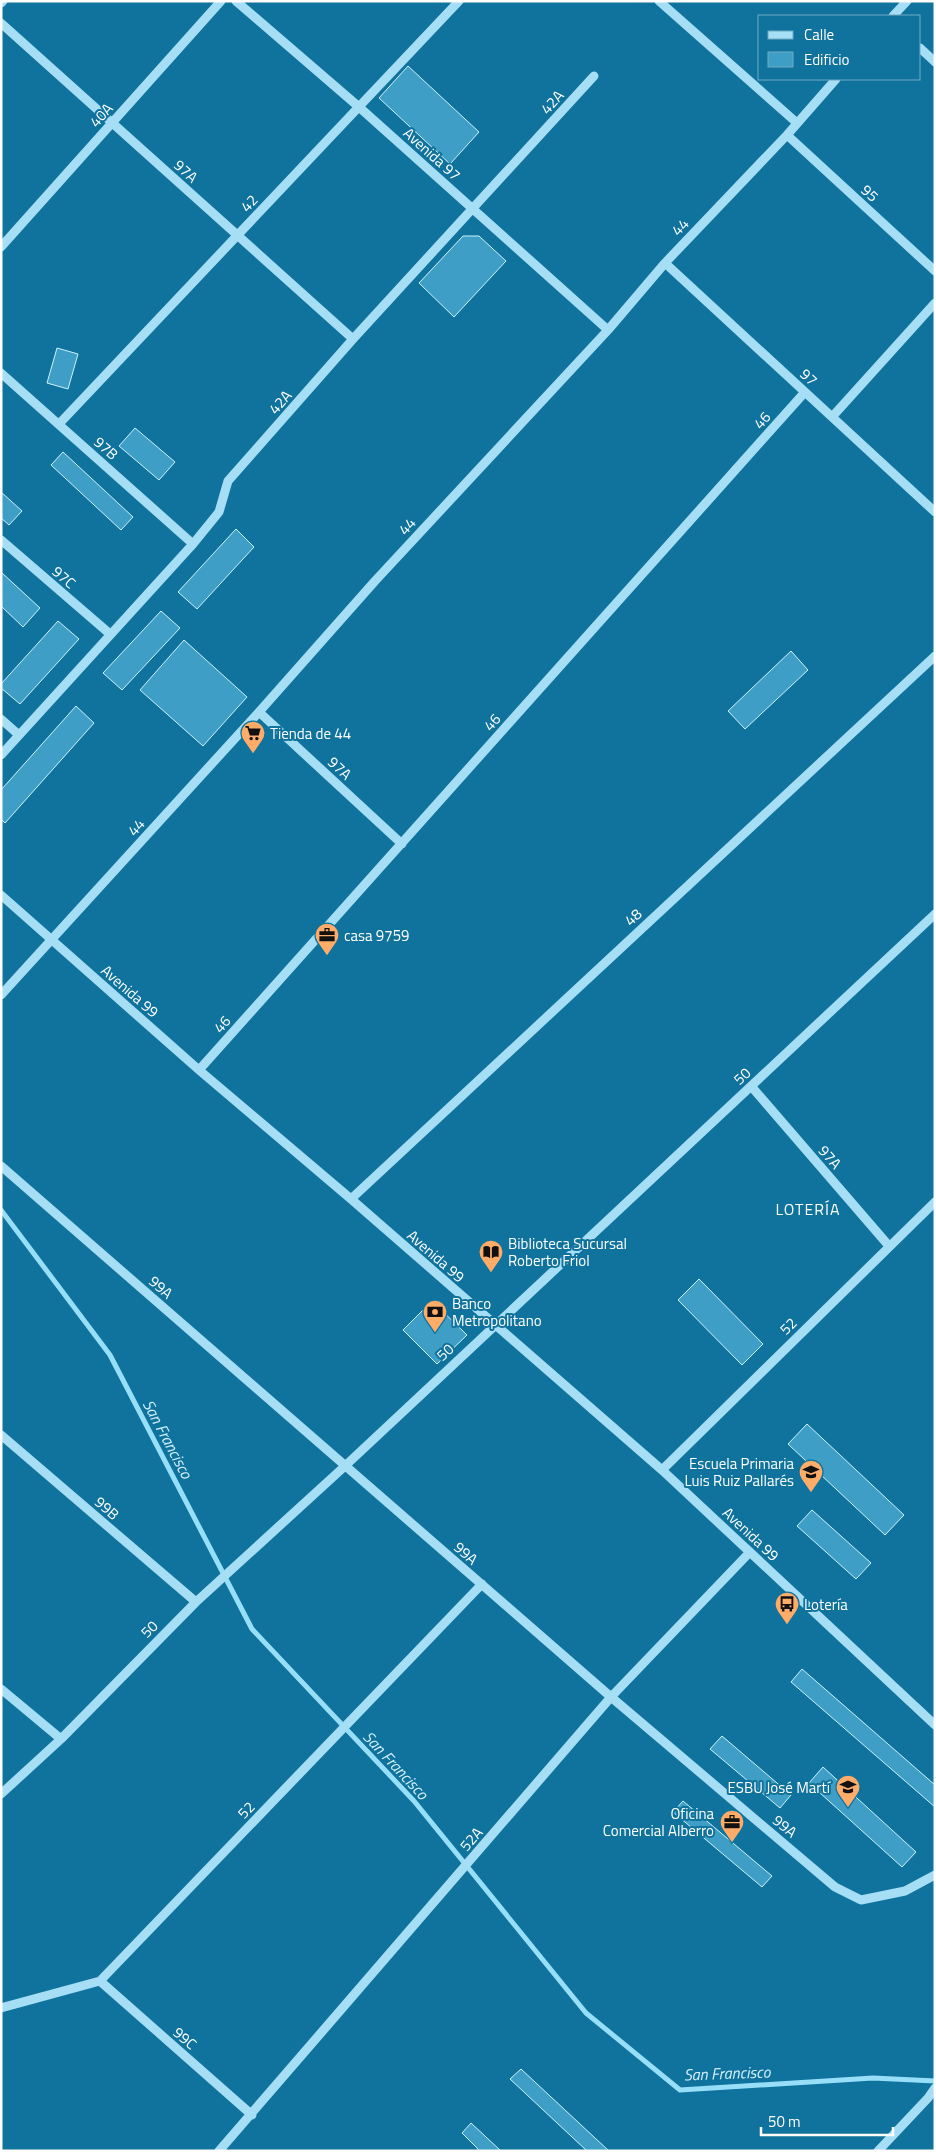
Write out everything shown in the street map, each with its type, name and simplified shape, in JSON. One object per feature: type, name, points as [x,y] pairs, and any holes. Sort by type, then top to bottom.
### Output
[{"type":"street","name":"40A","points":[[1,247],[221,1]]},
{"type":"street","name":"Avenida 97","points":[[236,1],[359,107],[608,330]]},
{"type":"street","name":"42","points":[[58,424],[459,1]]},
{"type":"street","points":[[659,1],[796,123]]},
{"type":"street","points":[[894,15],[907,1]]},
{"type":"street","name":"97A","points":[[1,23],[353,339]]},
{"type":"street","points":[[921,49],[935,62]]},
{"type":"street","name":"42A","points":[[1,755],[193,544],[219,512],[228,481],[353,339],[594,76]]},
{"type":"street","name":"44","points":[[1,995],[259,712],[375,581],[608,330],[665,263],[787,135],[835,80]]},
{"type":"street","name":"95","points":[[787,135],[935,272]]},
{"type":"street","name":"97","points":[[665,263],[935,512]]},
{"type":"street","points":[[832,417],[935,303]]},
{"type":"street","name":"97B","points":[[1,373],[193,544]]},
{"type":"street","name":"46","points":[[199,1070],[806,392]]},
{"type":"street","name":"97C","points":[[1,540],[110,634]]},
{"type":"street","name":"48","points":[[351,1199],[935,656]]},
{"type":"street","name":"97A","points":[[259,712],[402,844]]},
{"type":"street","points":[[1,720],[19,735]]},
{"type":"street","name":"Avenida 99","points":[[1,895],[199,1070],[351,1199],[662,1470],[935,1725]]},
{"type":"street","name":"50","points":[[1,1794],[61,1739],[215,1584],[935,914]]},
{"type":"street","name":"97A","points":[[751,1086],[889,1246]]},
{"type":"street","name":"99A","points":[[1,1166],[611,1697],[836,1886],[861,1900],[905,1891],[935,1875]]},
{"type":"street","name":"52","points":[[662,1470],[935,1202]]},
{"type":"street","name":"99B","points":[[1,1436],[196,1602]]},
{"type":"street","name":"52A","points":[[219,2151],[611,1697],[750,1552]]},
{"type":"street","name":"52","points":[[100,1981],[482,1584]]},
{"type":"street","points":[[1,1689],[61,1739]]},
{"type":"street","points":[[1,2008],[100,1981]]},
{"type":"street","name":"99C","points":[[100,1981],[252,2115]]},
{"type":"street","points":[[878,2151],[928,2098],[935,2088]]},
{"type":"building","points":[[408,66],[479,132],[450,164],[379,98]]},
{"type":"building","points":[[463,236],[479,236],[506,261],[454,317],[419,283]]},
{"type":"building","points":[[57,348],[78,354],[68,389],[47,383]]},
{"type":"building","points":[[135,428],[175,462],[159,480],[119,446]]},
{"type":"building","points":[[63,452],[133,517],[121,530],[51,465]]},
{"type":"building","points":[[1,492],[22,511],[9,525],[1,518]]},
{"type":"building","points":[[236,529],[254,547],[197,609],[178,592]]},
{"type":"building","points":[[1,572],[40,608],[23,627],[1,606]]},
{"type":"building","points":[[161,611],[180,628],[122,690],[103,673]]},
{"type":"building","points":[[58,621],[79,639],[20,704],[1,688],[1,684]]},
{"type":"building","points":[[184,640],[247,697],[203,746],[140,690]]},
{"type":"building","points":[[791,651],[808,670],[745,729],[728,711]]},
{"type":"building","points":[[76,706],[94,723],[5,823],[1,819],[1,790]]},
{"type":"building","points":[[699,1279],[763,1344],[742,1365],[678,1300]]},
{"type":"building","name":"Banco Metropolitano","points":[[432,1301],[467,1335],[437,1364],[403,1330]]},
{"type":"building","points":[[807,1424],[904,1515],[885,1535],[788,1444]]},
{"type":"building","points":[[812,1510],[871,1563],[856,1579],[797,1526]]},
{"type":"building","points":[[802,1669],[935,1785],[935,1807],[791,1682]]},
{"type":"building","points":[[722,1736],[791,1795],[780,1808],[710,1749]]},
{"type":"building","points":[[823,1767],[916,1852],[902,1867],[809,1783]]},
{"type":"building","points":[[683,1801],[772,1876],[762,1887],[673,1812]]},
{"type":"building","points":[[521,2069],[609,2151],[587,2151],[510,2079]]},
{"type":"building","points":[[471,2123],[501,2151],[480,2151],[462,2133]]},
{"type":"waterway","name":"San Francisco","points":[[1,1210],[110,1355],[252,1629],[414,1801],[586,2013],[680,2090],[873,2078],[935,2081]]},
{"type":"place","name":"Tienda de 44","points":[[253,754]]},
{"type":"place","name":"casa 9759","points":[[327,956]]},
{"type":"place","name":"Biblioteca Sucursal Roberto Friol","points":[[491,1273]]},
{"type":"place","name":"Banco Metropolitano","points":[[435,1333]]},
{"type":"place","name":"Escuela Primaria Luis Ruiz Pallarés","points":[[811,1493]]},
{"type":"place","name":"Lotería","points":[[787,1625]]},
{"type":"place","name":"ESBU José Martí","points":[[848,1808]]},
{"type":"place","name":"Oficina Comercial Alberro","points":[[732,1843]]},
{"type":"district","name":"LOTERÍA","points":[[808,1209]]}]
